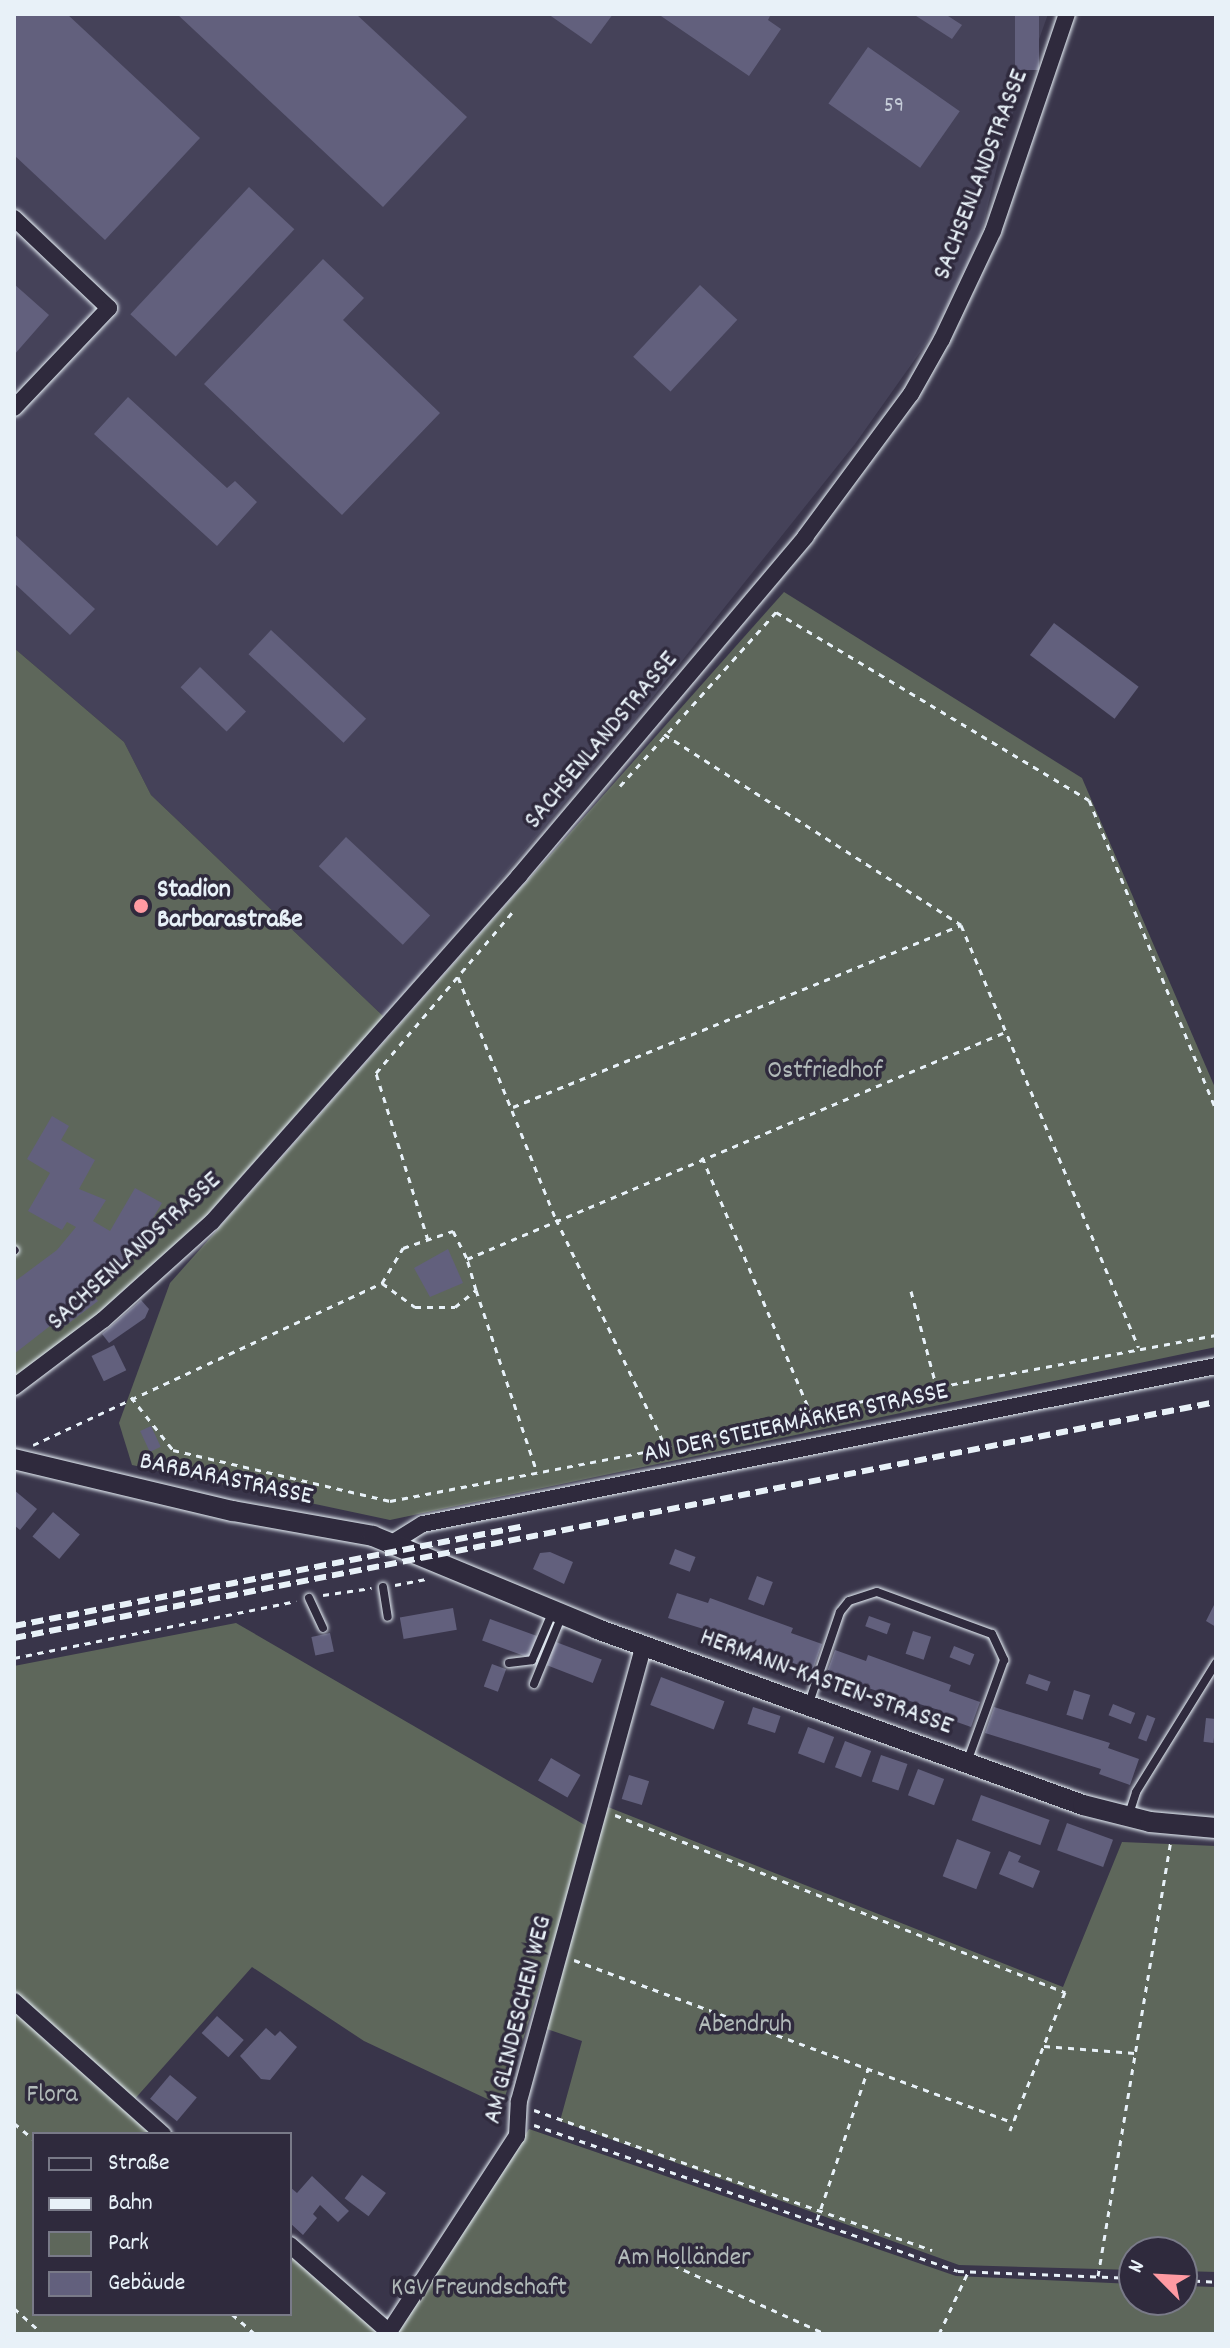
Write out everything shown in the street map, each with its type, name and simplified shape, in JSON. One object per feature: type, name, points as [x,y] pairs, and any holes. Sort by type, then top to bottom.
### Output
[{"type":"street","name":"SACHSENLANDSTRASSE","points":[[14,1387],[103,1320],[212,1222],[529,864],[805,537],[911,394],[942,339],[993,231],[1067,14]]},
{"type":"street","points":[[14,218],[109,308],[14,408]]},
{"type":"street","name":"AN DER STEIERMÄRKER STRASSE","points":[[392,1543],[423,1524],[1216,1366]]},
{"type":"street","name":"BARBARASTRASSE","points":[[17,1459],[392,1543],[425,1557]]},
{"type":"street","name":"HERMANN-KASTEN-STRASSE","points":[[425,1557],[557,1614],[1128,1819],[1216,1828]]},
{"type":"street","name":"AM GLINDESCHEN WEG","points":[[389,2332],[517,2136],[559,1954],[644,1645]]},
{"type":"street","points":[[14,2001],[161,2132]]},
{"type":"street","points":[[292,2247],[389,2332]]},
{"type":"lane","points":[[383,1587],[388,1617]]},
{"type":"lane","points":[[809,1703],[840,1612],[849,1601],[877,1592],[992,1634],[1004,1660],[967,1763]]},
{"type":"lane","points":[[309,1598],[323,1628]]},
{"type":"lane","points":[[509,1663],[532,1660],[557,1614]]},
{"type":"lane","points":[[534,1684],[557,1614]]},
{"type":"lane","points":[[1128,1819],[1136,1792],[1216,1663]]},
{"type":"path","points":[[613,795],[664,734],[776,612],[1089,800],[1216,1109]]},
{"type":"path","points":[[664,734],[961,925],[1003,1033],[1138,1347]]},
{"type":"path","points":[[428,1240],[376,1073],[520,904]]},
{"type":"path","points":[[512,1107],[961,925]]},
{"type":"path","points":[[458,977],[556,1219],[666,1448]]},
{"type":"path","points":[[467,1259],[702,1157],[1003,1033]]},
{"type":"path","points":[[702,1157],[810,1411]]},
{"type":"path","points":[[17,1459],[37,1441],[382,1283],[403,1248],[453,1231],[467,1259],[537,1473]]},
{"type":"path","points":[[382,1283],[415,1307],[455,1307],[476,1290]]},
{"type":"path","points":[[911,1291],[937,1389]]},
{"type":"path","points":[[131,1397],[173,1450],[390,1501],[666,1448],[810,1411],[937,1389],[1138,1347],[1216,1335]]},
{"type":"path","points":[[14,1658],[309,1598],[427,1579],[446,1567]]},
{"type":"path","points":[[600,1809],[1065,1992],[1010,2130]]},
{"type":"path","points":[[1098,2276],[1172,1838]]},
{"type":"path","points":[[559,1954],[1013,2122]]},
{"type":"path","points":[[1044,2046],[1135,2053]]},
{"type":"path","points":[[817,2220],[868,2068]]},
{"type":"path","points":[[521,2113],[821,2209],[932,2250]]},
{"type":"path","points":[[521,2113],[968,2271],[1118,2277]]},
{"type":"path","points":[[14,2123],[32,2138]]},
{"type":"path","points":[[673,2265],[826,2334]]},
{"type":"path","points":[[939,2334],[968,2271]]},
{"type":"path","points":[[14,2308],[43,2334]]},
{"type":"path","points":[[234,2316],[255,2334]]},
{"type":"shaded area","points":[[14,14],[1048,14],[1003,141],[981,235],[935,331],[855,444],[637,717],[384,1017],[151,795],[124,742],[14,648]]},
{"type":"green space","name":"Ostfriedhof","points":[[784,592],[1082,778],[1216,1090],[1216,1347],[390,1520],[132,1465],[119,1423],[170,1283]]},
{"type":"green space","name":"Stadion Barbarastraße","points":[[14,648],[124,742],[151,795],[384,1017],[205,1217],[84,1326],[14,1378]]},
{"type":"green space","points":[[236,1623],[590,1828],[502,2106],[364,2041],[252,1967],[133,2101],[14,1993],[14,1666]]},
{"type":"green space","name":"Abendruh","points":[[608,1807],[1063,1987],[1122,1842],[1216,1846],[1216,2272],[1198,2271],[1198,2236],[1118,2236],[1118,2270],[959,2265],[560,2121],[582,2041],[544,2028]]},
{"type":"green space","name":"Flora","points":[[14,2010],[150,2132],[32,2132],[32,2316],[292,2316],[292,2258],[379,2334],[14,2334]]},
{"type":"green space","name":"Am Holländer","points":[[529,2129],[956,2276],[1118,2283],[1118,2316],[1198,2316],[1198,2286],[1216,2287],[1216,2334],[394,2334]]},
{"type":"building","points":[[14,14],[67,14],[200,138],[105,240],[14,155]]},
{"type":"building","points":[[177,14],[356,14],[467,117],[383,207]]},
{"type":"building","points":[[548,14],[613,14],[591,44]]},
{"type":"building","points":[[658,14],[771,14],[768,20],[781,29],[749,76]]},
{"type":"building","points":[[913,14],[945,14],[962,25],[952,39]]},
{"type":"building","points":[[1015,14],[1039,14],[1039,70],[1015,70]]},
{"type":"building","points":[[868,47],[960,111],[920,168],[828,104]]},
{"type":"building","points":[[249,187],[294,229],[176,357],[130,314]]},
{"type":"building","points":[[323,259],[364,298],[343,320],[440,413],[342,515],[204,384]]},
{"type":"building","points":[[14,284],[49,315],[14,355]]},
{"type":"building","points":[[700,285],[737,320],[670,391],[633,357]]},
{"type":"building","points":[[128,397],[227,488],[235,481],[257,502],[217,546],[94,434]]},
{"type":"building","points":[[14,534],[95,609],[70,635],[14,583]]},
{"type":"building","points":[[1054,623],[1139,687],[1115,719],[1030,655]]},
{"type":"building","points":[[271,630],[366,719],[344,743],[248,654]]},
{"type":"building","points":[[200,667],[246,711],[227,732],[181,687]]},
{"type":"building","points":[[346,837],[430,915],[403,945],[319,866]]},
{"type":"building","points":[[52,1116],[69,1126],[61,1140],[95,1160],[79,1189],[106,1200],[93,1221],[110,1231],[135,1188],[162,1203],[126,1263],[94,1296],[98,1301],[65,1326],[59,1319],[14,1354],[14,1282],[57,1250],[76,1227],[67,1222],[62,1230],[28,1211],[50,1173],[27,1159]]},
{"type":"building","points":[[448,1249],[463,1283],[430,1297],[414,1268]]},
{"type":"building","points":[[141,1300],[149,1309],[145,1318],[109,1343],[102,1334]]},
{"type":"building","points":[[114,1345],[126,1370],[104,1381],[92,1356]]},
{"type":"building","points":[[151,1426],[161,1447],[150,1452],[140,1431]]},
{"type":"building","points":[[14,1490],[37,1509],[20,1530],[14,1525]]},
{"type":"building","points":[[53,1512],[80,1534],[59,1559],[32,1537]]},
{"type":"building","points":[[675,1549],[696,1557],[690,1572],[669,1564]]},
{"type":"building","points":[[550,1552],[573,1562],[564,1584],[533,1569],[540,1553]]},
{"type":"building","points":[[757,1576],[773,1582],[764,1605],[748,1599]]},
{"type":"building","points":[[677,1593],[708,1603],[710,1598],[793,1628],[791,1633],[822,1644],[813,1670],[782,1659],[784,1654],[668,1618]]},
{"type":"building","points":[[1216,1601],[1216,1627],[1206,1621]]},
{"type":"building","points":[[453,1608],[457,1630],[404,1639],[400,1617]]},
{"type":"building","points":[[869,1616],[891,1624],[887,1634],[865,1626]]},
{"type":"building","points":[[490,1619],[537,1636],[529,1658],[482,1641]]},
{"type":"building","points":[[913,1631],[931,1637],[924,1660],[906,1654]]},
{"type":"building","points":[[330,1633],[334,1652],[315,1656],[311,1637]]},
{"type":"building","points":[[556,1642],[602,1660],[593,1683],[547,1665]]},
{"type":"building","points":[[954,1646],[974,1654],[970,1665],[950,1657]]},
{"type":"building","points":[[835,1650],[866,1661],[868,1655],[951,1685],[949,1691],[980,1702],[971,1727],[940,1716],[942,1711],[826,1675]]},
{"type":"building","points":[[492,1664],[506,1669],[498,1692],[484,1687]]},
{"type":"building","points":[[1029,1674],[1051,1682],[1047,1691],[1026,1683]]},
{"type":"building","points":[[661,1677],[724,1701],[714,1729],[650,1705]]},
{"type":"building","points":[[1074,1690],[1090,1695],[1083,1720],[1066,1715]]},
{"type":"building","points":[[1113,1704],[1135,1713],[1131,1724],[1109,1715]]},
{"type":"building","points":[[753,1707],[781,1716],[775,1733],[747,1724]]},
{"type":"building","points":[[994,1707],[1110,1743],[1108,1748],[1139,1759],[1130,1785],[1099,1774],[1101,1769],[985,1733]]},
{"type":"building","points":[[1147,1715],[1155,1718],[1146,1742],[1138,1738]]},
{"type":"building","points":[[1206,1718],[1216,1719],[1213,1743],[1203,1742]]},
{"type":"building","points":[[808,1727],[834,1737],[824,1763],[798,1753]]},
{"type":"building","points":[[845,1741],[871,1751],[861,1777],[835,1767]]},
{"type":"building","points":[[881,1755],[907,1764],[898,1791],[872,1781]]},
{"type":"building","points":[[551,1758],[580,1775],[567,1798],[538,1781]]},
{"type":"building","points":[[918,1769],[944,1779],[934,1805],[908,1795]]},
{"type":"building","points":[[629,1775],[649,1781],[642,1805],[622,1799]]},
{"type":"building","points":[[981,1795],[1050,1820],[1040,1845],[972,1820]]},
{"type":"building","points":[[1067,1823],[1113,1840],[1103,1867],[1057,1850]]},
{"type":"building","points":[[957,1839],[991,1852],[976,1889],[943,1876]]},
{"type":"building","points":[[1009,1851],[1021,1856],[1018,1862],[1040,1871],[1033,1888],[999,1874]]},
{"type":"building","points":[[217,2016],[244,2040],[228,2057],[202,2033]]},
{"type":"building","points":[[266,2028],[275,2036],[280,2031],[297,2047],[270,2080],[261,2079],[240,2056]]},
{"type":"building","points":[[170,2075],[197,2097],[177,2121],[150,2099]]},
{"type":"building","points":[[362,2175],[386,2193],[369,2216],[345,2198]]},
{"type":"building","points":[[312,2176],[349,2211],[338,2222],[320,2205],[313,2214],[317,2218],[303,2235],[292,2225],[292,2189],[297,2193]]},
{"type":"railway","points":[[14,1638],[1216,1402]]},
{"type":"railway","points":[[14,1626],[525,1526]]},
{"type":"place","name":"Stadion Barbarastraße","points":[[141,906]]},
{"type":"park label","name":"KGV Freundschaft","points":[[479,2289]]}]
